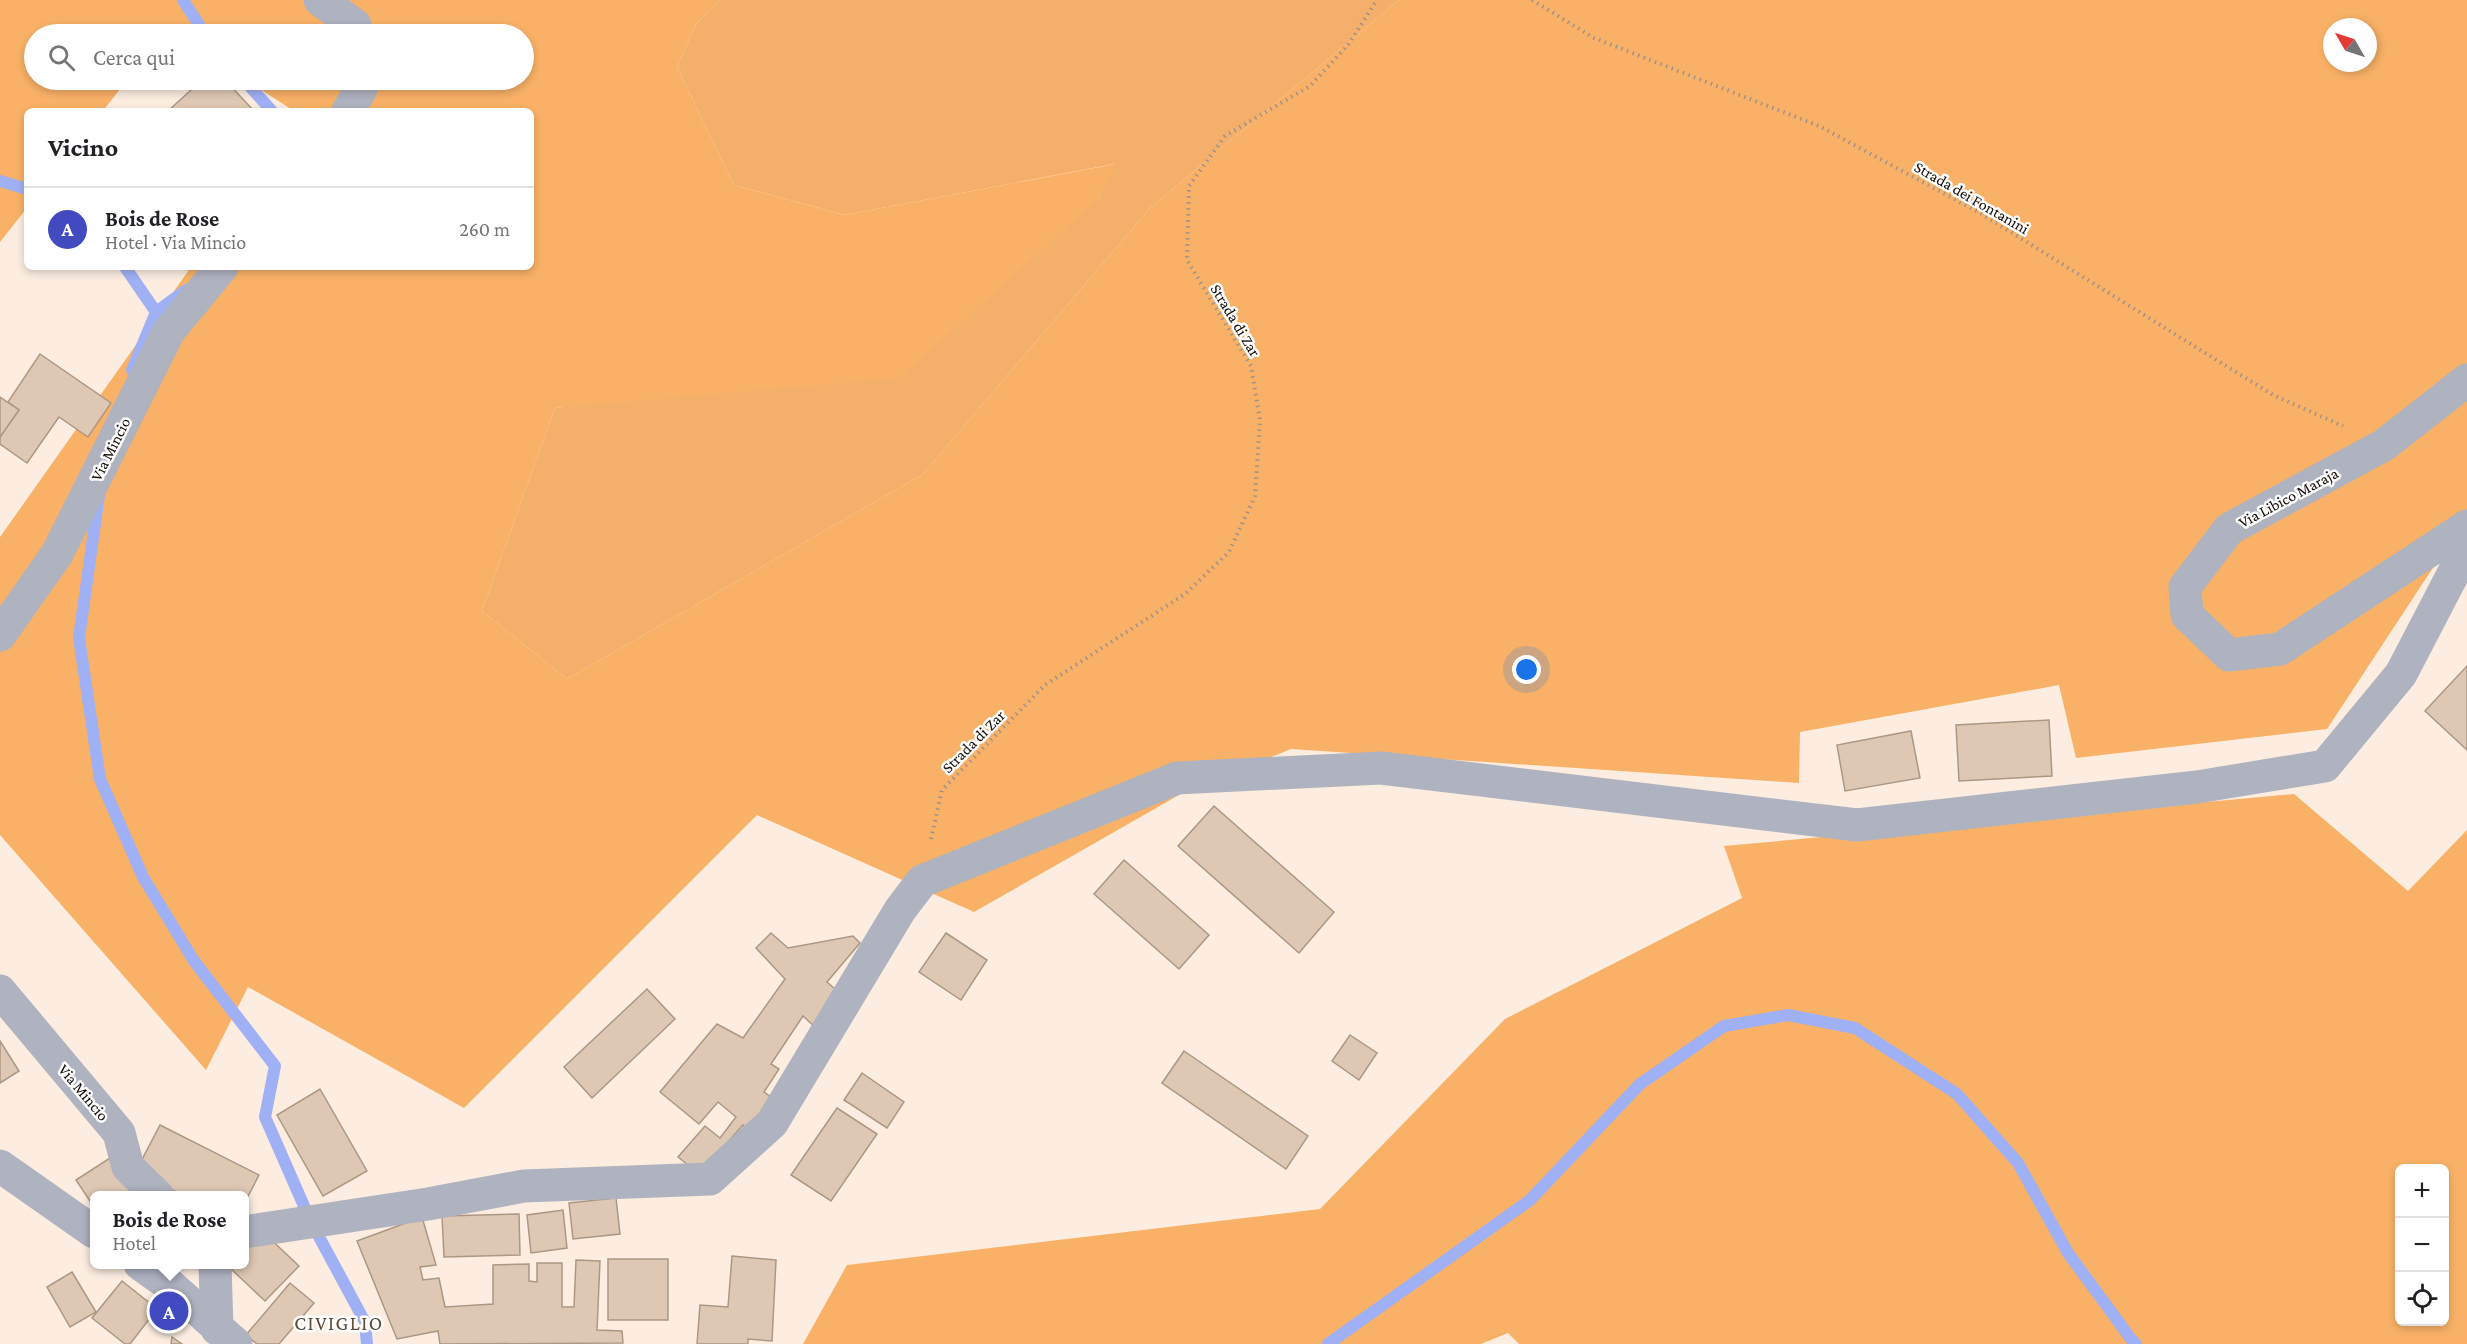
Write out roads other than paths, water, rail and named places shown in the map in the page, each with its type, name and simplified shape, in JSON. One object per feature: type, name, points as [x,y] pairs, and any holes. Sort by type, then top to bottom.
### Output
[{"type":"street","points":[[320,0],[354,24]]},
{"type":"street","points":[[350,108],[360,90]]},
{"type":"street","name":"Via Mincio","points":[[0,634],[57,554],[169,331],[220,270]]},
{"type":"street","name":"Via Libico Maraja","points":[[2467,380],[2384,445],[2229,529],[2185,586],[2187,615],[2229,655],[2280,649],[2467,526]]},
{"type":"street","points":[[249,1231],[428,1204],[524,1186],[710,1179],[772,1123],[900,910],[922,881],[1177,778],[1381,768],[1857,825],[2197,786],[2325,766],[2401,674],[2467,547]]},
{"type":"street","name":"Via Mincio","points":[[0,991],[119,1133],[128,1167],[153,1191]]},
{"type":"street","points":[[0,1166],[90,1229]]},
{"type":"street","points":[[147,1269],[171,1286],[226,1336]]},
{"type":"street","points":[[216,1269],[226,1336]]},
{"type":"waterway","points":[[183,0],[199,24]]},
{"type":"waterway","points":[[253,90],[269,108]]},
{"type":"waterway","points":[[0,181],[24,188]]},
{"type":"waterway","points":[[127,270],[156,312]]},
{"type":"waterway","points":[[132,370],[156,312],[186,290]]},
{"type":"waterway","points":[[99,495],[79,638],[100,779],[143,877],[194,961],[275,1066],[265,1117],[311,1222],[365,1322],[367,1344]]},
{"type":"waterway","points":[[1328,1344],[1530,1200],[1640,1084],[1724,1026],[1788,1015],[1855,1028],[1957,1094],[2018,1163],[2068,1253],[2136,1344]]},
{"type":"place","name":"Bois de Rose","points":[[169,1311]]},
{"type":"district","name":"CIVIGLIO","points":[[339,1323]]}]
